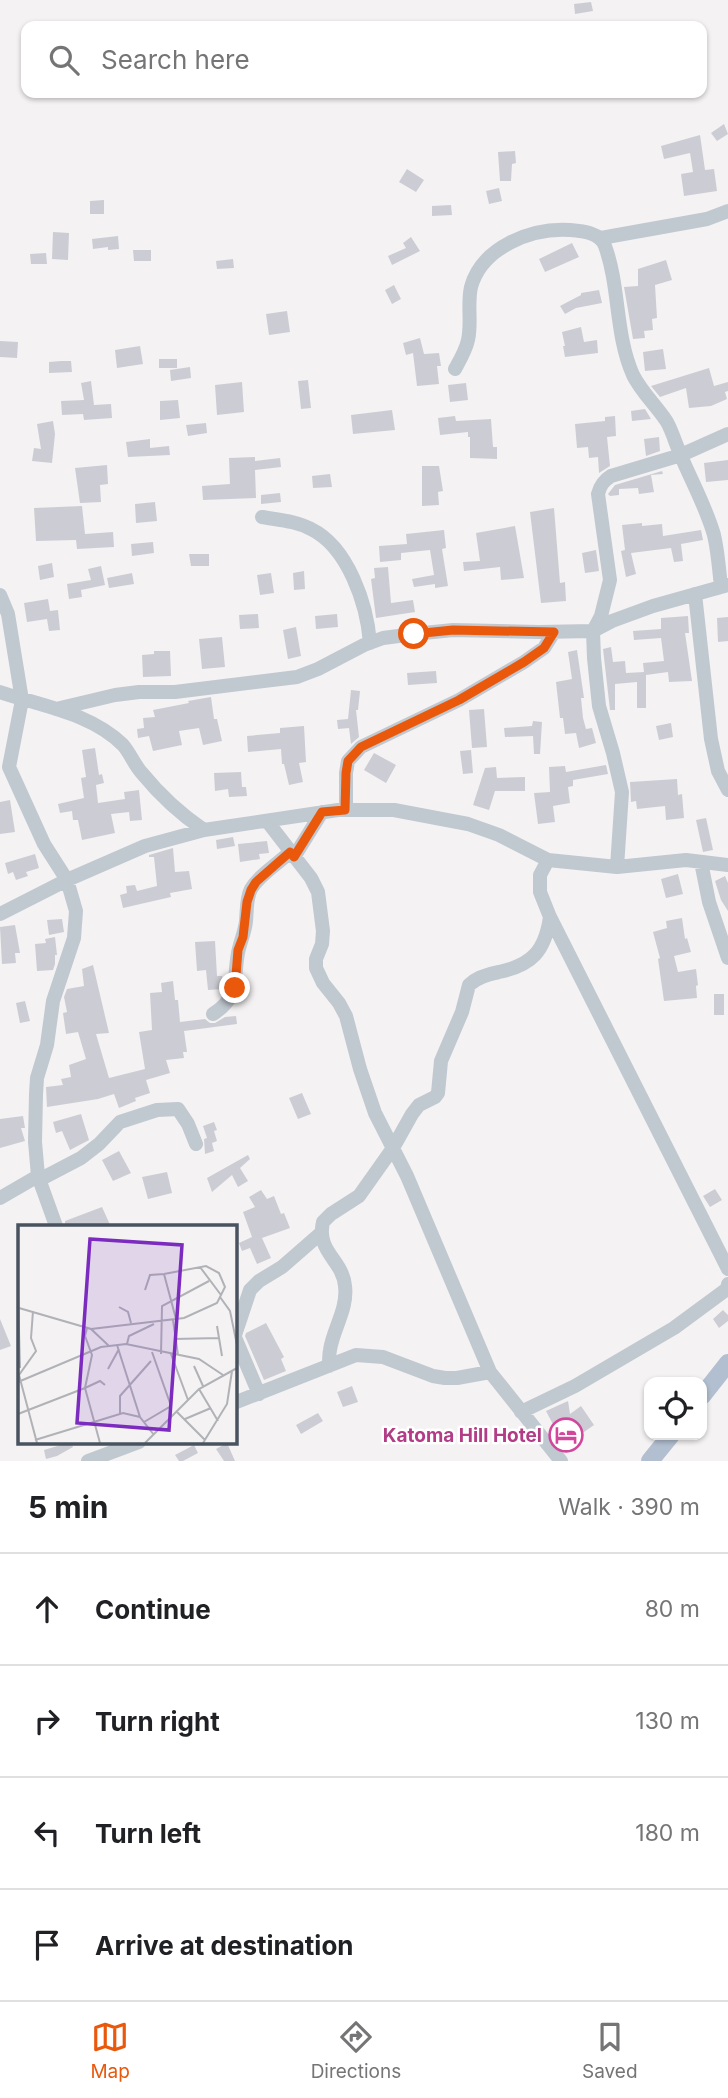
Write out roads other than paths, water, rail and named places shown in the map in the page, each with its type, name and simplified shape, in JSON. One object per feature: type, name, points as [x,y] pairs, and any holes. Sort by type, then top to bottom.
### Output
[{"type":"main road","points":[[707,1390],[728,1363]]},
{"type":"main road","points":[[650,1461],[667,1440]]},
{"type":"street","points":[[601,238],[707,219],[728,211]]},
{"type":"street","points":[[56,709],[115,695],[175,692],[297,677],[370,643],[414,634],[453,630],[593,631],[653,606],[724,586],[713,534],[681,455],[665,419],[645,397],[632,373],[605,245],[601,238],[578,231],[553,231],[505,244],[492,254],[472,284],[468,301],[468,341],[456,369]]},
{"type":"street","points":[[617,867],[622,792],[614,753],[599,706],[594,658],[593,631],[605,603],[610,580],[599,488],[611,476],[681,455],[728,434]]},
{"type":"street","points":[[262,517],[312,529],[325,538],[338,553],[359,590],[369,625],[370,643]]},
{"type":"street","points":[[695,594],[712,739],[718,771],[728,790]]},
{"type":"street","points":[[0,595],[8,614],[22,699],[9,767],[44,844],[67,880],[76,911],[69,956],[53,1001],[47,1045],[37,1078],[34,1120],[39,1178],[55,1225]]},
{"type":"street","points":[[345,810],[348,761],[361,747],[459,700],[524,662],[544,648],[554,632]]},
{"type":"street","points":[[0,692],[88,722],[123,746],[140,771],[181,815],[204,830]]},
{"type":"street","points":[[712,739],[728,738]]},
{"type":"street","points":[[0,914],[67,880],[145,846],[204,830],[345,810],[394,810],[468,824],[499,835],[548,860],[617,867],[686,860],[728,865]]},
{"type":"street","points":[[213,1014],[224,1008],[235,988],[238,950],[243,937],[251,890],[256,882],[292,854],[322,812]]},
{"type":"street","points":[[267,821],[311,878],[320,899],[323,931],[322,944],[316,959],[317,968],[323,984],[346,1016],[375,1113],[412,1186],[490,1372],[561,1461]]},
{"type":"street","points":[[548,860],[540,875],[540,892],[550,917],[728,1269]]},
{"type":"street","points":[[701,862],[709,902],[728,958]]},
{"type":"street","points":[[329,1366],[330,1349],[342,1311],[345,1287],[342,1275],[321,1240],[323,1222],[359,1196],[419,1105],[439,1093],[442,1061],[462,1012],[469,985],[484,976],[526,963],[537,953],[547,937],[550,917]]},
{"type":"street","points":[[0,1198],[81,1158],[120,1122],[157,1110],[178,1109],[196,1144]]},
{"type":"street","points":[[236,1331],[250,1290],[321,1233]]},
{"type":"street","points":[[521,1412],[575,1386],[674,1328],[727,1289],[728,1284]]},
{"type":"street","points":[[236,1337],[259,1394]]},
{"type":"street","points":[[236,1402],[356,1355],[383,1357],[445,1378],[490,1372]]},
{"type":"street","points":[[88,1461],[129,1444],[132,1461]]},
{"type":"place","name":"Katoma Hill Hotel","points":[[566,1435]]}]
